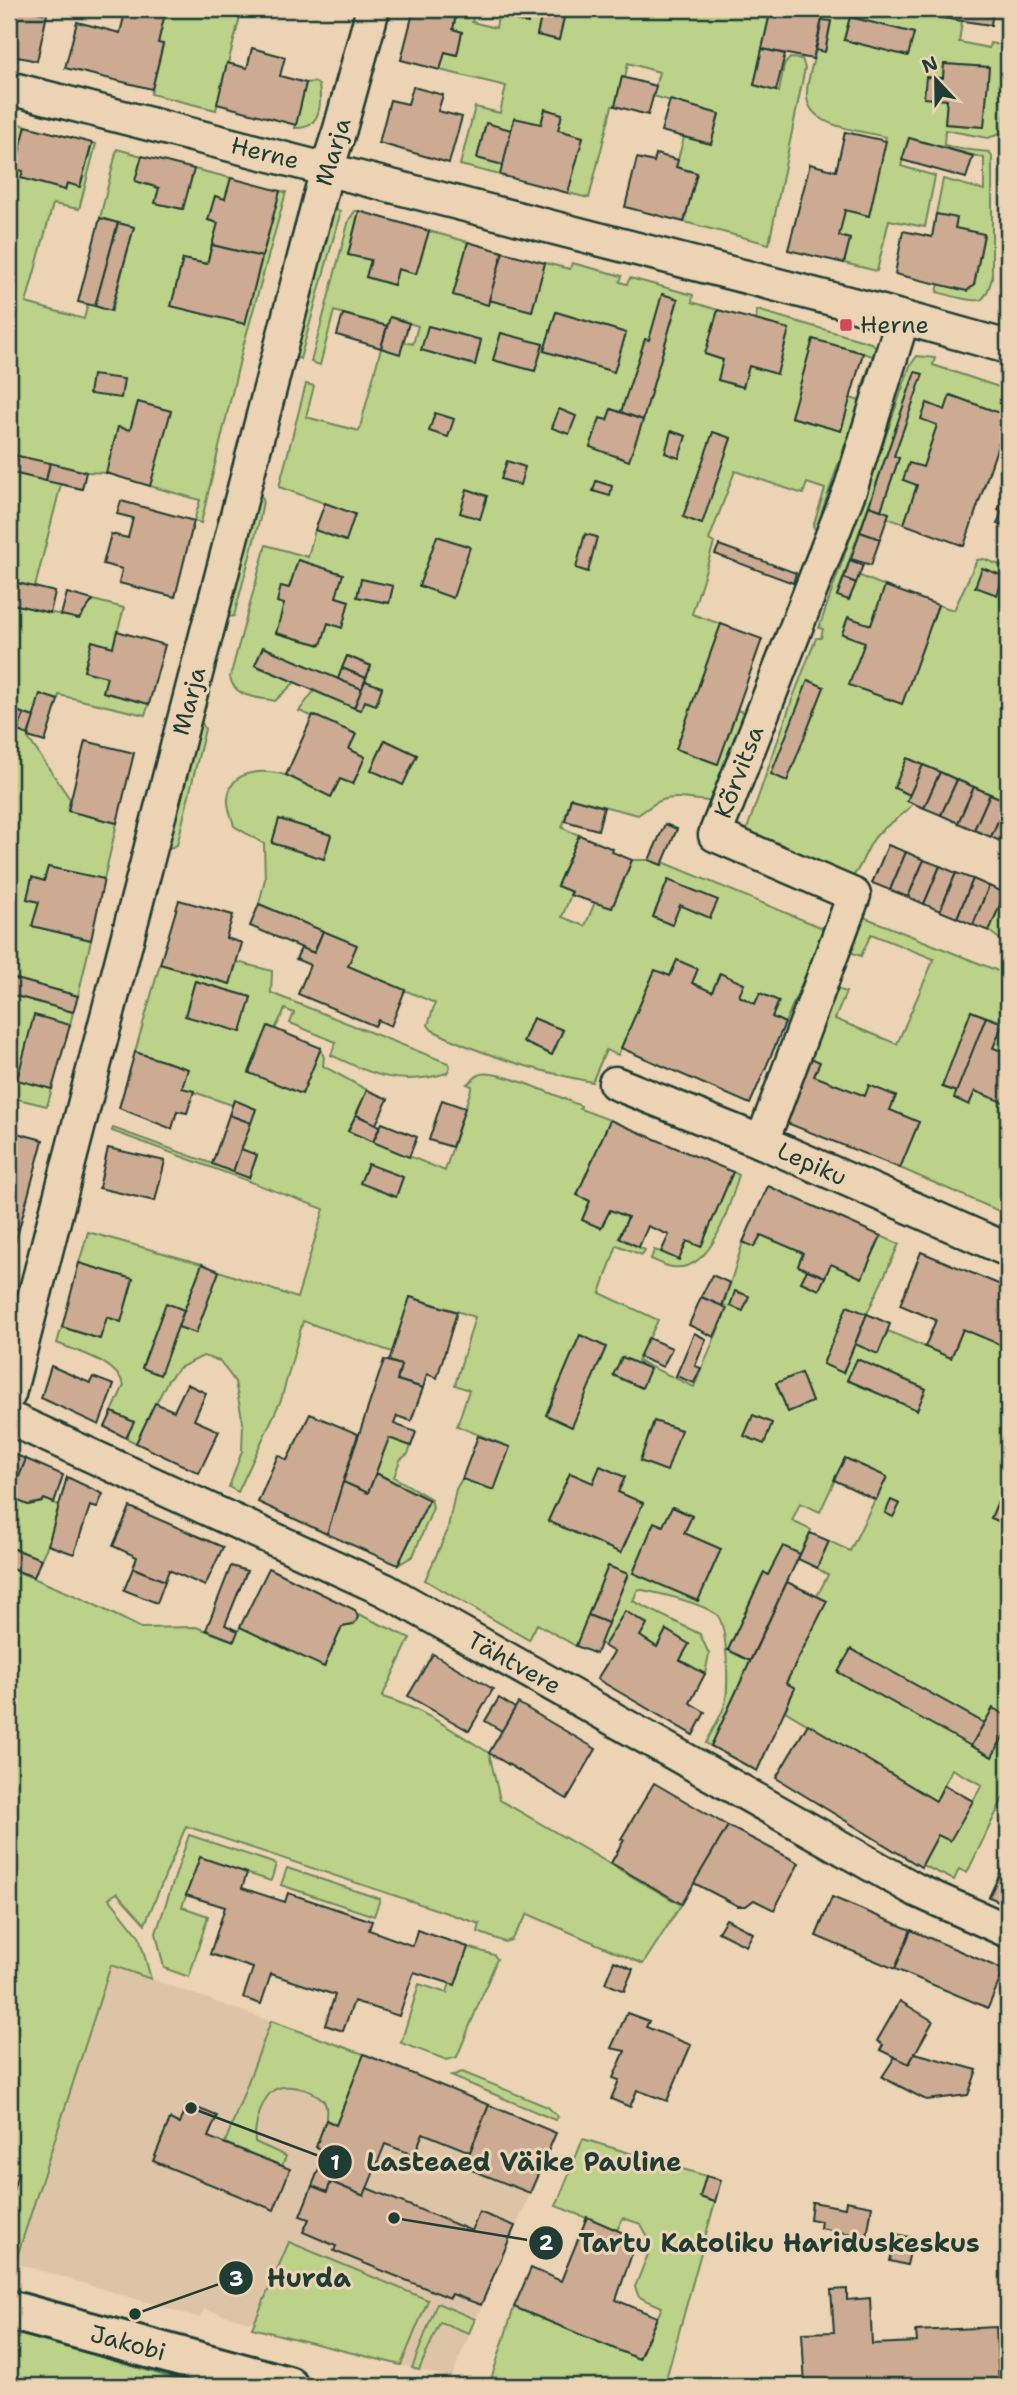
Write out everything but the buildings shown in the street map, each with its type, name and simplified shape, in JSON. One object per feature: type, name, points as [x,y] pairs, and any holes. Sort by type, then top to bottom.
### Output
[{"type":"main road","name":"Jakobi","points":[[9,2310],[208,2376],[288,2386]]},
{"type":"street","name":"Marja","points":[[9,1394],[327,169],[373,9]]},
{"type":"street","name":"Herne","points":[[9,89],[903,318],[1007,340]]},
{"type":"street","name":"Kõrvitsa","points":[[762,1142],[854,895],[715,835],[851,486],[903,318]]},
{"type":"street","name":"Lepiku","points":[[615,1083],[762,1142],[1008,1250]]},
{"type":"street","name":"Tähtvere","points":[[9,1418],[385,1590],[916,1890],[1008,1931]]},
{"type":"shaded area","points":[[111,1965],[364,2054],[556,2133],[451,2378],[252,2328],[253,2323],[204,2309],[200,2318],[15,2263]]},
{"type":"green space","points":[[166,9],[242,9],[216,110],[151,94],[163,45],[158,43]]},
{"type":"green space","points":[[451,9],[475,9],[472,22],[496,28],[498,16],[527,23],[531,9],[543,9],[537,35],[558,40],[566,9],[771,9],[754,85],[779,92],[784,65],[790,58],[802,59],[805,68],[769,244],[684,222],[697,173],[676,167],[684,137],[711,144],[719,114],[653,96],[659,72],[628,63],[615,106],[612,106],[589,198],[568,193],[583,137],[558,130],[562,114],[545,109],[541,124],[511,130],[486,124],[477,158],[503,165],[500,175],[460,165],[475,107],[500,113],[506,86],[440,70],[445,52],[457,55],[462,32],[453,29],[457,11]]},
{"type":"green space","points":[[822,9],[927,9],[930,16],[962,21],[959,42],[989,48],[990,43],[1000,45],[1008,53],[1003,133],[988,138],[945,130],[944,145],[989,152],[992,157],[992,278],[982,299],[967,300],[937,292],[939,284],[967,291],[974,285],[984,235],[955,228],[956,218],[936,214],[943,179],[984,190],[984,158],[909,138],[901,166],[935,176],[925,227],[889,220],[877,271],[844,263],[850,239],[839,236],[845,210],[869,216],[886,137],[836,125],[815,114],[809,105],[807,88],[816,50],[825,52],[831,22],[822,20]],"holes":[[[850,17],[914,33],[908,55],[844,39]],[[944,64],[989,67],[984,127],[945,124],[947,100],[943,78]]]},
{"type":"green space","points":[[314,82],[319,85],[320,93],[318,114],[310,125],[295,128],[306,83]]},
{"type":"green space","points":[[9,121],[26,126],[15,168],[23,171],[21,178],[65,190],[67,183],[80,186],[92,143],[96,144],[79,209],[53,204],[26,303],[84,319],[88,304],[112,311],[134,227],[100,218],[117,149],[142,156],[135,181],[159,188],[156,203],[182,209],[194,169],[231,178],[225,199],[215,196],[208,220],[218,223],[207,264],[183,259],[172,306],[245,323],[280,191],[286,192],[243,347],[201,523],[194,521],[200,500],[150,486],[170,412],[138,402],[130,430],[118,428],[106,473],[86,472],[9,454]]},
{"type":"green space","points":[[340,211],[339,218],[300,359],[296,357],[333,213]]},
{"type":"green space","points":[[355,211],[359,211],[348,254],[371,260],[366,277],[393,285],[398,269],[416,273],[429,231],[468,242],[453,295],[489,300],[532,311],[545,263],[570,269],[572,263],[622,276],[620,282],[627,284],[630,278],[693,295],[692,302],[718,310],[705,354],[723,360],[718,380],[743,387],[749,366],[777,374],[789,330],[756,320],[757,310],[877,347],[878,354],[866,389],[862,387],[873,356],[813,340],[791,417],[841,431],[850,398],[860,401],[816,529],[813,527],[825,489],[807,483],[803,494],[735,471],[709,540],[714,543],[692,614],[721,624],[676,749],[717,764],[737,710],[748,713],[719,801],[669,798],[638,815],[571,798],[562,828],[579,835],[557,886],[572,892],[562,917],[585,926],[595,902],[612,908],[632,860],[649,860],[661,865],[663,862],[825,929],[785,1023],[772,1017],[778,1001],[760,993],[755,1004],[739,996],[720,974],[712,992],[692,983],[677,960],[670,976],[655,970],[618,1055],[606,1050],[592,1082],[572,1078],[490,1055],[432,1030],[428,1025],[435,1003],[348,966],[356,945],[259,904],[265,879],[264,844],[234,826],[228,802],[230,789],[241,777],[257,772],[291,777],[331,797],[340,779],[353,784],[365,757],[349,749],[356,734],[299,711],[314,691],[360,710],[365,701],[376,705],[382,688],[365,681],[371,665],[347,656],[338,679],[263,647],[255,666],[295,682],[275,701],[241,693],[232,684],[230,677],[266,545],[308,557],[315,530],[345,541],[355,514],[279,487],[306,384],[314,386],[306,417],[359,431],[381,348],[400,353],[404,342],[413,344],[418,326],[390,317],[387,326],[334,311],[320,365],[311,362],[349,220]],"holes":[[[663,294],[678,300],[629,460],[607,420],[611,409],[621,412],[645,340],[649,340]],[[556,312],[626,333],[614,372],[544,351]],[[428,326],[481,340],[475,365],[422,350]],[[501,333],[543,345],[535,371],[493,360]],[[713,433],[731,439],[701,524],[683,517]],[[298,560],[342,574],[336,597],[349,601],[342,627],[328,623],[320,645],[276,633]],[[361,579],[393,586],[389,603],[358,597]],[[385,740],[417,755],[403,785],[371,770]],[[279,819],[331,835],[324,859],[272,843]],[[668,880],[717,900],[710,918],[680,905],[671,925],[653,917]],[[533,1018],[563,1030],[552,1055],[523,1042]]]},
{"type":"green space","points":[[917,356],[935,358],[933,365],[1008,390],[1008,416],[951,395],[945,410],[928,403],[937,425],[923,467],[903,480],[917,485],[904,524],[887,518],[889,513],[881,510],[899,458],[894,456],[922,375],[915,373],[837,595],[849,600],[858,575],[885,586],[871,625],[848,618],[843,634],[865,642],[849,685],[902,704],[938,605],[954,610],[977,560],[984,559],[1008,568],[1008,796],[1007,801],[908,758],[895,788],[910,795],[907,801],[913,803],[911,807],[876,836],[854,875],[846,876],[748,833],[747,829],[816,638],[821,638],[823,629],[819,628],[910,366]],"holes":[[[808,681],[824,687],[787,780],[772,774]]]},
{"type":"green space","points":[[9,472],[61,484],[35,587],[9,581]]},
{"type":"green space","points":[[260,493],[263,500],[260,518],[234,616],[227,617]]},
{"type":"green space","points":[[93,600],[124,608],[113,647],[92,641],[84,670],[107,677],[103,692],[149,704],[145,715],[59,695],[58,700],[40,695],[34,717],[9,708],[9,603],[79,619]]},
{"type":"green space","points":[[201,721],[205,729],[177,845],[167,849]]},
{"type":"green space","points":[[9,728],[28,735],[70,799],[68,811],[117,823],[104,879],[48,867],[44,881],[32,878],[27,899],[39,902],[33,926],[91,940],[78,996],[9,977],[9,867],[16,838],[9,836]]},
{"type":"green space","points":[[1005,893],[1008,893],[1006,944],[989,931]]},
{"type":"green space","points":[[864,917],[1008,975],[1008,1053],[993,1048],[1003,1022],[971,1011],[942,1087],[957,1092],[969,1104],[975,1091],[1008,1104],[1005,1110],[1008,1112],[1008,1215],[900,1168],[918,1122],[890,1110],[870,1086],[865,1096],[814,1076],[808,1057],[835,988],[846,992],[835,1019],[897,1044],[934,959],[871,934],[861,956],[850,952]]},
{"type":"green space","points":[[237,962],[272,971],[271,993],[448,1063],[450,1067],[447,1073],[430,1077],[401,1079],[374,1073],[331,1055],[336,1042],[290,1023],[294,1013],[285,1009],[275,1029],[268,1026],[249,1072],[302,1094],[321,1048],[323,1066],[367,1090],[348,1131],[445,1171],[472,1086],[467,1084],[481,1074],[501,1076],[530,1085],[610,1120],[577,1195],[590,1201],[582,1220],[601,1228],[610,1210],[628,1217],[619,1238],[645,1250],[642,1255],[617,1245],[600,1293],[658,1320],[638,1361],[694,1387],[727,1309],[723,1307],[743,1242],[754,1247],[761,1235],[803,1253],[798,1266],[807,1270],[801,1282],[819,1289],[831,1264],[862,1278],[881,1236],[899,1244],[867,1314],[848,1307],[823,1364],[843,1372],[855,1344],[878,1353],[888,1331],[951,1358],[963,1329],[1001,1344],[1008,1328],[1008,1497],[1001,1494],[991,1518],[1008,1525],[1008,1717],[993,1709],[984,1723],[851,1649],[839,1672],[992,1757],[1008,1728],[1008,1788],[967,1873],[959,1869],[954,1880],[922,1865],[938,1835],[973,1801],[982,1785],[952,1769],[936,1801],[785,1711],[795,1688],[786,1683],[827,1601],[817,1596],[828,1575],[817,1568],[829,1541],[850,1551],[886,1477],[845,1458],[820,1512],[800,1503],[792,1521],[811,1530],[810,1533],[800,1554],[783,1547],[768,1575],[763,1573],[728,1650],[750,1661],[711,1746],[706,1743],[725,1704],[727,1671],[720,1620],[708,1609],[678,1598],[638,1589],[633,1601],[700,1634],[709,1654],[705,1674],[680,1660],[689,1644],[666,1630],[657,1647],[640,1636],[647,1623],[626,1612],[604,1646],[600,1643],[628,1574],[608,1566],[576,1646],[537,1624],[529,1640],[425,1580],[447,1532],[456,1489],[462,1479],[509,1447],[457,1426],[469,1390],[455,1385],[475,1317],[411,1297],[392,1352],[303,1321],[281,1400],[238,1492],[229,1487],[242,1451],[243,1423],[235,1382],[220,1361],[203,1356],[179,1368],[168,1380],[136,1443],[126,1438],[134,1422],[112,1412],[124,1385],[119,1376],[95,1358],[57,1343],[62,1327],[99,1339],[107,1317],[121,1322],[133,1280],[79,1263],[88,1232],[202,1264],[184,1310],[166,1303],[142,1367],[160,1374],[178,1327],[196,1333],[219,1271],[297,1298],[324,1209],[112,1131],[113,1128],[249,1177],[257,1156],[241,1149],[256,1109],[234,1100],[232,1105],[182,1088],[187,1069],[135,1052],[160,964],[230,984]],"holes":[[[195,981],[251,997],[241,1032],[185,1015]],[[368,1164],[403,1177],[396,1197],[361,1183]],[[580,1335],[606,1347],[571,1427],[546,1415]],[[622,1357],[650,1369],[641,1387],[614,1376]],[[857,1360],[925,1388],[917,1410],[848,1381]],[[801,1373],[812,1402],[788,1412],[776,1383]],[[654,1421],[680,1430],[664,1470],[640,1461]],[[600,1467],[625,1477],[618,1492],[643,1503],[621,1553],[548,1521],[570,1473],[593,1483]],[[673,1507],[692,1516],[684,1533],[721,1549],[698,1601],[633,1573],[654,1523],[663,1526]]]},
{"type":"green space","points":[[9,994],[73,1012],[70,1025],[17,1079],[52,1089],[47,1106],[9,1097]]},
{"type":"green space","points":[[733,1172],[739,1175],[718,1234],[699,1259],[687,1266],[672,1267],[651,1259],[654,1250],[661,1252],[687,1241],[701,1246]]},
{"type":"green space","points":[[389,1438],[411,1446],[408,1454],[400,1460],[394,1477],[431,1499],[433,1508],[413,1556],[398,1565],[429,1501],[376,1473]]},
{"type":"green space","points":[[11,1498],[28,1505],[42,1502],[44,1499],[59,1505],[48,1545],[41,1559],[9,1547]]},
{"type":"green space","points":[[9,1568],[83,1599],[141,1628],[196,1627],[233,1641],[240,1627],[324,1666],[342,1627],[353,1625],[356,1613],[410,1638],[382,1697],[424,1714],[489,1753],[500,1800],[681,1905],[643,1964],[528,1914],[511,1940],[505,1942],[478,1932],[480,1924],[186,1826],[145,1924],[117,1893],[109,1898],[139,1936],[151,1979],[111,1965],[14,2267],[9,2266],[9,2203],[18,2174],[9,2171]]},
{"type":"green space","points":[[189,1835],[276,1864],[271,1881],[200,1858],[182,1907],[208,1916],[189,1977],[164,1968],[156,1933]]},
{"type":"green space","points":[[287,1868],[380,1899],[374,1916],[281,1885]]},
{"type":"green space","points":[[468,1947],[494,1955],[497,1959],[457,2057],[447,2060],[401,2043],[419,1984],[447,1993],[450,1983],[455,1985]]},
{"type":"green space","points":[[271,2021],[364,2054],[336,2125],[326,2120],[325,2103],[312,2092],[285,2087],[269,2094],[259,2114],[255,2142],[286,2156],[282,2166],[225,2143]]},
{"type":"green space","points":[[462,2072],[548,2107],[558,2117],[555,2120],[451,2076]]},
{"type":"green space","points":[[583,2139],[706,2176],[700,2197],[715,2202],[664,2386],[489,2386],[514,2307],[639,2359],[662,2307],[639,2297],[635,2287],[652,2244],[641,2224],[623,2218],[617,2230],[556,2206]]},
{"type":"green space","points":[[289,2242],[428,2300],[401,2365],[252,2328]]},
{"type":"green space","points":[[437,2303],[475,2319],[469,2333],[440,2322],[419,2370],[412,2368]]},
{"type":"green space","points":[[9,2330],[159,2374],[183,2382],[182,2386],[9,2386]]},
{"type":"place","name":"Herne","points":[[846,325]]},
{"type":"place","name":"Lasteaed Väike Pauline","points":[[191,2108]]},
{"type":"place","name":"Tartu Katoliku Hariduskeskus","points":[[394,2218]]},
{"type":"place","name":"Hurda","points":[[135,2314]]}]
